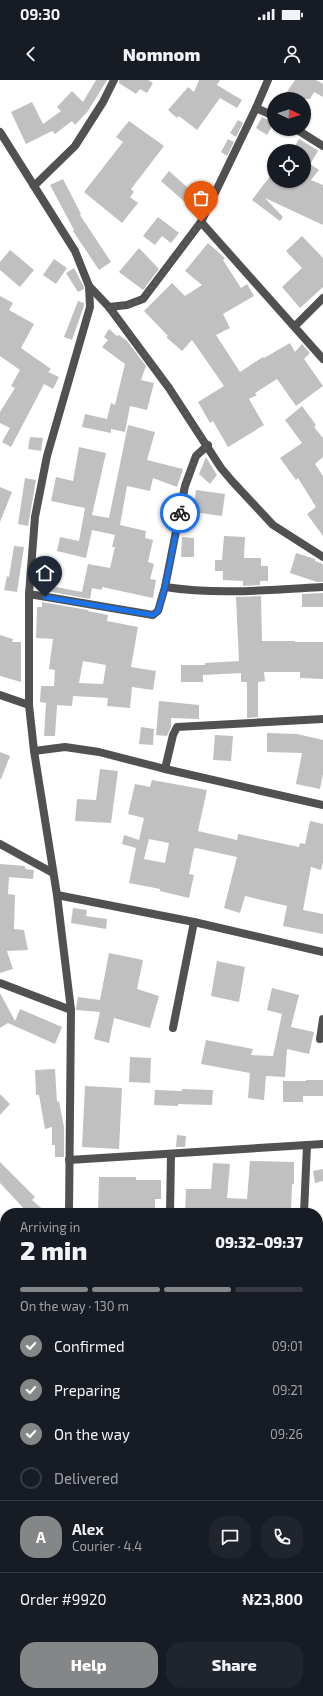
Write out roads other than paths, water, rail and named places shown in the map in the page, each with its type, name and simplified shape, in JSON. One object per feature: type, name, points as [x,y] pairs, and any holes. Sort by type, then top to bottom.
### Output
[{"type":"street","points":[[34,186],[75,146],[103,102],[114,80]]},
{"type":"street","points":[[109,307],[127,305],[143,299],[201,222],[268,80]]},
{"type":"street","points":[[256,108],[267,113]]},
{"type":"street","points":[[0,132],[75,251],[89,286],[90,307],[47,456],[35,517],[29,594],[29,705],[34,750],[57,895],[71,1010],[69,1208]]},
{"type":"street","points":[[307,136],[323,146]]},
{"type":"street","points":[[201,222],[323,359]]},
{"type":"street","points":[[89,286],[109,307],[170,388],[221,468],[232,481],[274,524],[323,557]]},
{"type":"street","points":[[294,326],[323,298]]},
{"type":"street","points":[[29,594],[153,615],[158,611],[165,587],[185,486],[196,456],[208,446]]},
{"type":"street","points":[[165,587],[192,591],[238,591],[323,587]]},
{"type":"street","points":[[0,695],[29,705]]},
{"type":"street","points":[[165,769],[172,735],[177,727],[323,719]]},
{"type":"street","points":[[34,750],[65,747],[99,752],[165,769],[323,805]]},
{"type":"street","points":[[0,844],[53,872]]},
{"type":"street","points":[[57,895],[194,922],[323,952]]},
{"type":"street","points":[[173,1028],[194,922]]},
{"type":"street","points":[[0,983],[71,1010]]},
{"type":"street","points":[[320,1039],[323,1019]]},
{"type":"street","points":[[69,1160],[323,1144]]},
{"type":"street","points":[[304,1208],[307,1145]]},
{"type":"street","points":[[170,1208],[171,1154]]}]
